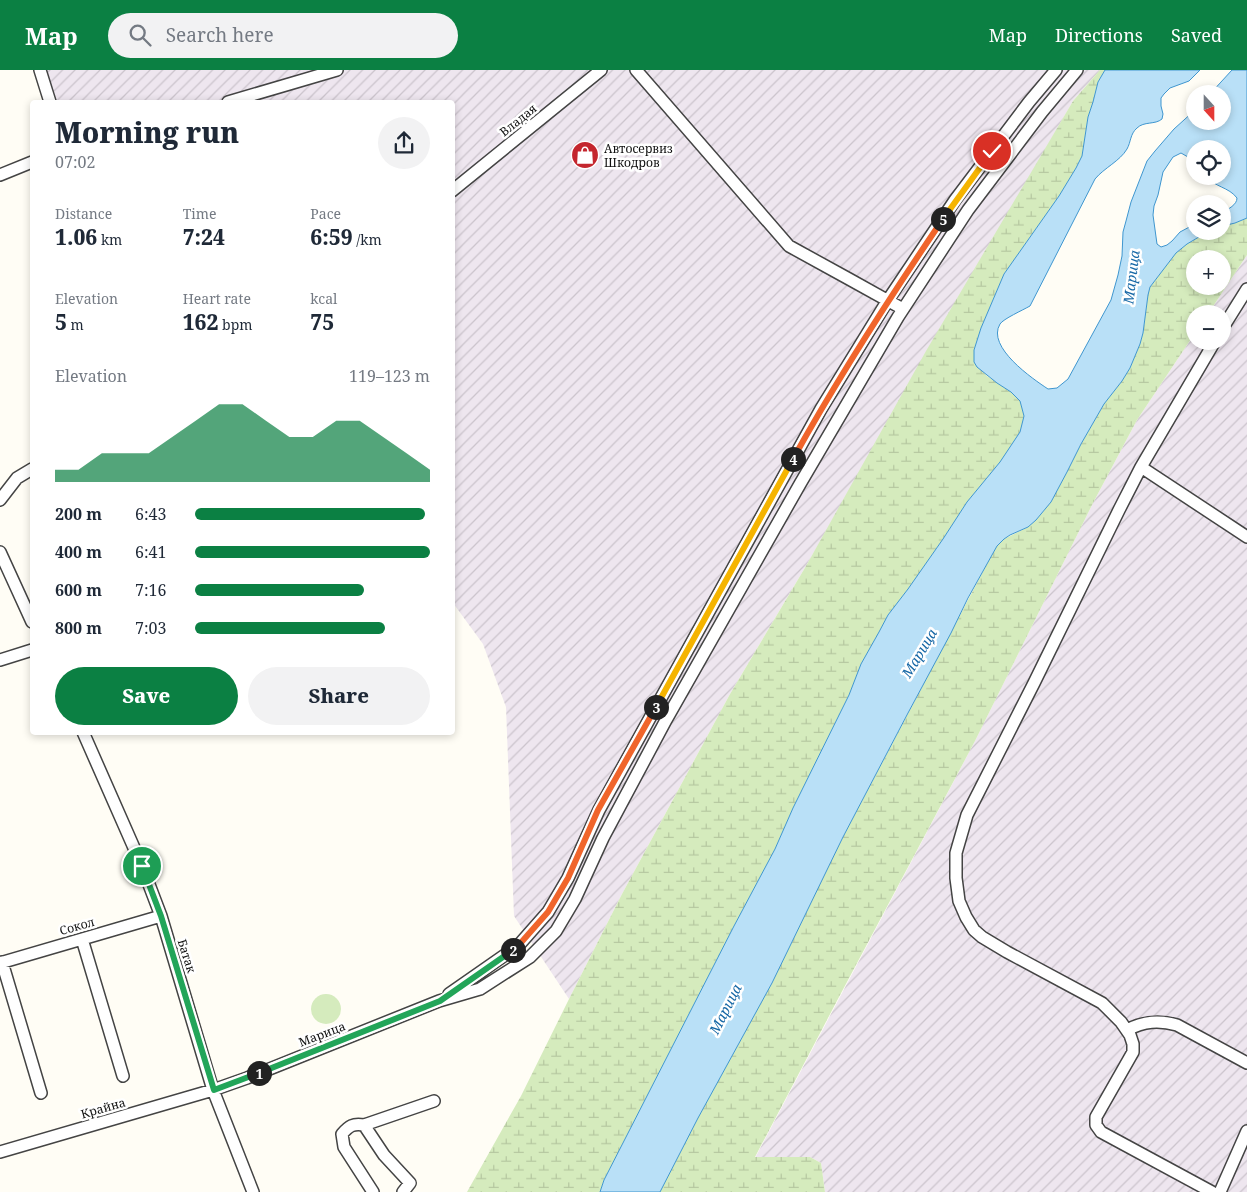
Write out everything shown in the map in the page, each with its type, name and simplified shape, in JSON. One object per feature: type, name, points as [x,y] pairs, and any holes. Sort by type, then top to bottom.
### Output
[{"type":"street","points":[[40,70],[49,100]]},
{"type":"street","points":[[235,100],[336,70]]},
{"type":"street","name":"Владая","points":[[455,189],[601,70]]},
{"type":"street","points":[[636,70],[789,246],[903,309]]},
{"type":"street","name":"Марица","points":[[440,1001],[518,946],[548,912],[568,878],[598,810],[821,409],[888,300],[955,200],[1029,102],[1056,70]]},
{"type":"street","name":"Марица","points":[[214,1090],[440,1001],[480,989],[530,957],[556,931],[575,899],[603,838],[666,720],[800,484],[903,309],[968,210],[1042,112],[1077,70]]},
{"type":"street","points":[[0,175],[30,163]]},
{"type":"street","points":[[1231,315],[1247,289]]},
{"type":"street","points":[[1210,350],[1140,467],[967,815],[956,853],[956,878],[959,901],[974,930],[1007,952],[1102,1003],[1127,1030],[1134,1044],[1133,1052],[1096,1117],[1096,1125],[1101,1132],[1212,1192]]},
{"type":"street","points":[[1140,467],[1247,537]]},
{"type":"street","points":[[0,500],[17,478],[30,470]]},
{"type":"street","points":[[0,552],[30,618]]},
{"type":"street","points":[[0,660],[30,651]]},
{"type":"street","name":"Батак","points":[[84,735],[142,866],[161,916],[214,1090],[253,1192]]},
{"type":"street","name":"Сокол","points":[[1,962],[161,916]]},
{"type":"street","points":[[82,939],[123,1076]]},
{"type":"street","points":[[1,962],[41,1093]]},
{"type":"street","points":[[1127,1030],[1143,1023],[1167,1022],[1177,1025],[1247,1063]]},
{"type":"street","name":"Крайна","points":[[0,1152],[214,1090]]},
{"type":"street","points":[[373,1192],[344,1147],[342,1134],[356,1124],[364,1125],[434,1101]]},
{"type":"street","points":[[364,1125],[406,1187]]},
{"type":"street","points":[[1220,1192],[1247,1131]]},
{"type":"shaded area","points":[[46,70],[1100,70],[1073,101],[806,566],[730,694],[622,894],[569,999],[514,916],[506,707],[483,644],[455,606],[455,100],[55,100]]},
{"type":"shaded area","points":[[1247,255],[1247,1192],[825,1192],[821,1163],[810,1157],[755,1158],[975,741],[1093,503],[1137,420],[1186,346],[1186,350],[1231,350],[1231,305],[1214,305],[1221,295],[1231,295],[1231,279]]},
{"type":"green space","points":[[1100,70],[1105,70],[1098,82],[1088,117],[1082,156],[1059,196],[1004,274],[981,328],[974,350],[974,362],[987,376],[1011,392],[1020,401],[1024,416],[1020,432],[1000,462],[967,502],[943,539],[888,615],[861,664],[849,695],[793,808],[775,849],[604,1180],[600,1192],[467,1192],[521,1096],[622,894],[730,694],[806,566],[926,351],[1073,101]]},
{"type":"green space","points":[[1247,218],[1247,255],[1231,279],[1231,250],[1186,250],[1186,295],[1221,295],[1214,305],[1186,305],[1186,346],[1137,420],[1093,503],[975,741],[755,1157],[810,1157],[821,1163],[825,1192],[660,1192],[772,983],[843,837],[997,546],[1004,539],[1028,527],[1051,502],[1104,404],[1130,368],[1143,333],[1150,287],[1176,253],[1194,240],[1231,240],[1231,224]]},
{"type":"green space","points":[[326,994],[337,998],[341,1009],[337,1020],[326,1024],[315,1020],[311,1009],[315,998]]},
{"type":"water","points":[[1105,70],[1200,70],[1189,81],[1170,88],[1164,94],[1161,98],[1162,119],[1143,124],[1137,128],[1124,153],[1095,179],[1030,306],[1000,324],[997,333],[999,342],[1013,361],[1048,389],[1057,388],[1068,379],[1111,300],[1122,256],[1123,232],[1131,202],[1147,161],[1174,129],[1186,118],[1186,130],[1231,130],[1231,85],[1218,85],[1232,70],[1247,70],[1247,218],[1231,224],[1231,207],[1237,198],[1230,191],[1217,185],[1231,185],[1231,140],[1186,140],[1186,156],[1181,153],[1173,157],[1163,172],[1153,215],[1157,244],[1161,247],[1167,245],[1186,229],[1186,240],[1194,240],[1176,253],[1150,287],[1143,333],[1130,368],[1104,404],[1051,502],[1028,527],[1010,535],[997,546],[843,837],[772,983],[660,1192],[600,1192],[604,1180],[775,849],[793,808],[849,695],[861,664],[888,615],[943,539],[967,502],[1000,462],[1020,432],[1024,416],[1020,401],[977,367],[974,362],[974,350],[981,328],[1004,274],[1059,196],[1082,156],[1088,117],[1098,82]]},
{"type":"place","name":"Автосервиз Шкодров","points":[[585,155]]},
{"type":"route","points":[[142,866],[161,916],[214,1090],[440,1001],[518,946],[548,912],[568,878],[598,810],[821,409],[888,300],[955,200],[992,151]]}]
